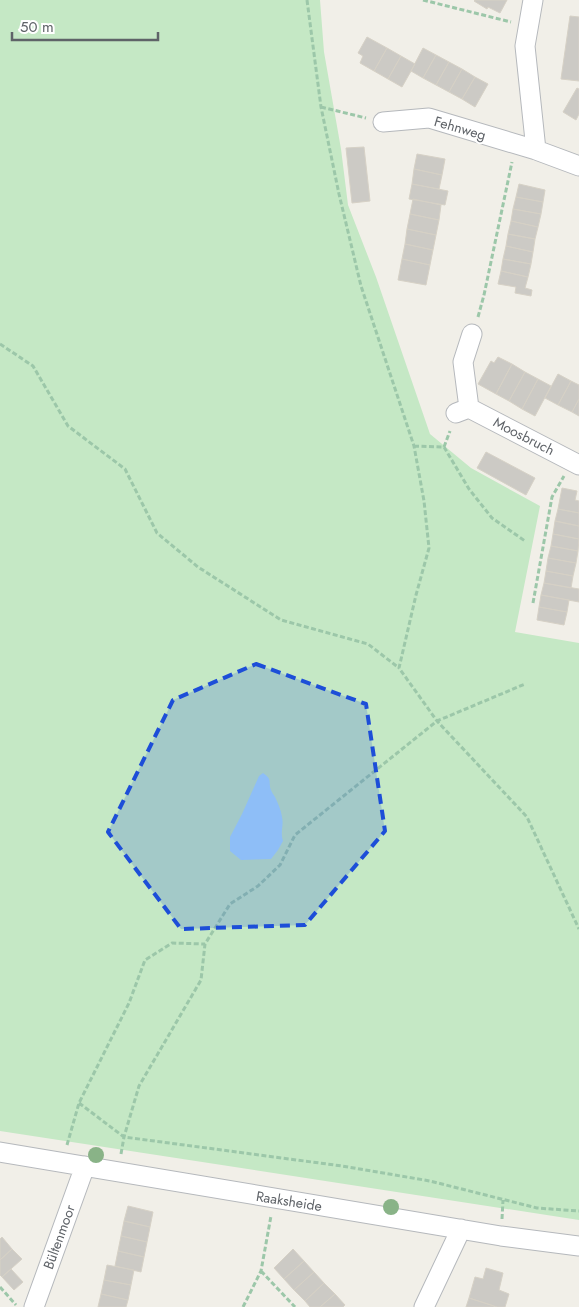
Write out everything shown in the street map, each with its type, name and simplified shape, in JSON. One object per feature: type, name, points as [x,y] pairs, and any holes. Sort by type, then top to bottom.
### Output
[{"type":"street","points":[[533,0],[525,46],[536,150]]},
{"type":"street","name":"Fehnweg","points":[[383,122],[429,118],[536,150],[579,166]]},
{"type":"street","points":[[462,410],[464,362],[472,334]]},
{"type":"street","name":"Moosbruch","points":[[462,410],[576,463]]},
{"type":"street","name":"Raaksheide","points":[[0,1152],[461,1229],[579,1246]]},
{"type":"street","name":"Bültenmoor","points":[[34,1307],[85,1166]]},
{"type":"street","points":[[424,1307],[461,1229]]},
{"type":"path","points":[[307,0],[321,107],[339,194],[361,286],[414,446],[424,501],[428,548],[399,668]]},
{"type":"path","points":[[423,0],[529,26]]},
{"type":"path","points":[[321,107],[383,122]]},
{"type":"path","points":[[472,334],[484,295],[515,144]]},
{"type":"path","points":[[0,344],[33,366],[68,426],[125,470],[157,533],[198,568],[281,620],[368,644],[399,668],[437,721],[527,817],[579,929]]},
{"type":"path","points":[[444,447],[462,410]]},
{"type":"path","points":[[414,446],[444,447]]},
{"type":"path","points":[[444,447],[469,489],[492,518],[525,541]]},
{"type":"path","points":[[533,603],[552,498],[576,463]]},
{"type":"path","points":[[118,1172],[124,1138],[139,1086],[201,980],[205,944],[230,904],[258,886],[280,864],[296,836],[437,721],[525,684]]},
{"type":"path","points":[[63,1163],[79,1102],[129,1003],[145,960],[172,943],[205,944]]},
{"type":"path","points":[[79,1102],[124,1138],[342,1166],[430,1181],[537,1208],[579,1211]]},
{"type":"path","points":[[243,1307],[260,1271],[275,1198]]},
{"type":"path","points":[[260,1271],[295,1307]]},
{"type":"path","points":[[0,1287],[18,1307]]},
{"type":"highlighted area","points":[[256,664],[366,704],[385,831],[305,925],[181,929],[108,832],[173,700]]},
{"type":"green space","points":[[0,0],[320,0],[324,52],[341,149],[348,205],[376,277],[430,434],[471,468],[540,506],[515,632],[579,643],[579,1220],[0,1131]]},
{"type":"water","points":[[263,773],[269,779],[271,790],[281,812],[283,841],[271,859],[241,860],[230,851],[230,837],[259,776]]},
{"type":"building","points":[[475,0],[507,0],[500,13],[488,7],[487,9]]},
{"type":"building","points":[[570,16],[579,17],[579,81],[561,79]]},
{"type":"building","points":[[367,37],[387,48],[374,71],[360,63],[363,56],[358,53]]},
{"type":"building","points":[[387,48],[401,56],[388,79],[374,71]]},
{"type":"building","points":[[423,48],[436,55],[423,78],[411,71]]},
{"type":"building","points":[[436,55],[449,62],[436,85],[423,78]]},
{"type":"building","points":[[401,56],[415,64],[402,87],[388,79]]},
{"type":"building","points":[[449,62],[462,69],[449,92],[436,85]]},
{"type":"building","points":[[462,69],[475,77],[462,99],[449,92]]},
{"type":"building","points":[[475,77],[488,84],[475,107],[462,99]]},
{"type":"building","points":[[577,88],[579,89],[579,114],[576,120],[563,112]]},
{"type":"building","points":[[364,147],[370,201],[352,203],[346,148]]},
{"type":"building","points":[[417,154],[445,159],[442,175],[414,169]]},
{"type":"building","points":[[414,169],[442,175],[439,189],[412,184]]},
{"type":"building","points":[[412,184],[448,191],[445,205],[409,199]]},
{"type":"building","points":[[519,184],[545,190],[543,202],[516,197]]},
{"type":"building","points":[[516,197],[543,202],[541,214],[513,209]]},
{"type":"building","points":[[413,199],[441,205],[439,220],[410,214]]},
{"type":"building","points":[[513,209],[541,214],[538,227],[511,221]]},
{"type":"building","points":[[410,214],[439,220],[436,235],[407,229]]},
{"type":"building","points":[[511,221],[538,227],[535,239],[508,234]]},
{"type":"building","points":[[407,229],[436,235],[433,250],[405,244]]},
{"type":"building","points":[[508,234],[535,239],[533,252],[506,246]]},
{"type":"building","points":[[405,244],[433,250],[430,265],[402,259]]},
{"type":"building","points":[[506,246],[533,252],[531,264],[503,259]]},
{"type":"building","points":[[402,259],[430,265],[426,285],[398,280]]},
{"type":"building","points":[[503,259],[531,264],[528,277],[501,271]]},
{"type":"building","points":[[501,271],[528,277],[525,288],[532,290],[531,296],[515,293],[516,287],[498,284]]},
{"type":"building","points":[[498,357],[512,364],[496,394],[478,384],[491,361],[494,363]]},
{"type":"building","points":[[512,364],[525,372],[509,401],[496,394]]},
{"type":"building","points":[[525,372],[538,379],[522,409],[509,401]]},
{"type":"building","points":[[558,374],[571,381],[558,405],[545,398]]},
{"type":"building","points":[[538,379],[551,386],[535,416],[522,409]]},
{"type":"building","points":[[571,381],[579,385],[579,399],[572,412],[558,405]]},
{"type":"building","points":[[579,399],[579,416],[572,412]]},
{"type":"building","points":[[486,452],[535,478],[526,495],[477,468]]},
{"type":"building","points":[[562,488],[577,491],[575,500],[579,501],[579,513],[558,509]]},
{"type":"building","points":[[558,509],[579,513],[579,526],[555,521]]},
{"type":"building","points":[[555,521],[579,526],[579,539],[553,534]]},
{"type":"building","points":[[553,534],[579,539],[578,551],[551,546]]},
{"type":"building","points":[[551,546],[578,551],[576,563],[548,558]]},
{"type":"building","points":[[548,558],[576,563],[573,576],[546,571]]},
{"type":"building","points":[[546,571],[573,576],[571,588],[544,583]]},
{"type":"building","points":[[544,583],[579,589],[579,602],[541,595]]},
{"type":"building","points":[[541,595],[569,600],[567,612],[539,607]]},
{"type":"building","points":[[539,607],[567,612],[564,625],[537,620]]},
{"type":"building","points":[[128,1206],[153,1212],[150,1227],[124,1221]]},
{"type":"building","points":[[124,1221],[150,1227],[147,1242],[121,1236]]},
{"type":"building","points":[[121,1236],[147,1242],[144,1257],[118,1251]]},
{"type":"building","points":[[2,1237],[12,1249],[0,1260],[0,1239]]},
{"type":"building","points":[[12,1249],[22,1259],[2,1277],[0,1275],[0,1260]]},
{"type":"building","points":[[293,1249],[304,1261],[284,1279],[274,1268]]},
{"type":"building","points":[[118,1251],[144,1257],[141,1272],[115,1266]]},
{"type":"building","points":[[304,1261],[314,1272],[294,1290],[284,1279]]},
{"type":"building","points":[[107,1265],[134,1270],[131,1285],[104,1280]]},
{"type":"building","points":[[486,1268],[503,1273],[499,1290],[509,1294],[505,1307],[497,1307],[469,1298],[475,1277],[483,1279]]},
{"type":"building","points":[[11,1269],[23,1282],[14,1290],[2,1277]]},
{"type":"building","points":[[314,1272],[324,1283],[305,1301],[294,1290]]},
{"type":"building","points":[[104,1280],[131,1285],[128,1300],[101,1294]]},
{"type":"building","points":[[324,1283],[335,1294],[320,1307],[310,1307],[305,1301]]},
{"type":"building","points":[[101,1294],[128,1300],[126,1307],[98,1307]]},
{"type":"building","points":[[335,1294],[345,1305],[343,1307],[320,1307]]},
{"type":"building","points":[[469,1298],[494,1306],[494,1307],[466,1307]]}]
